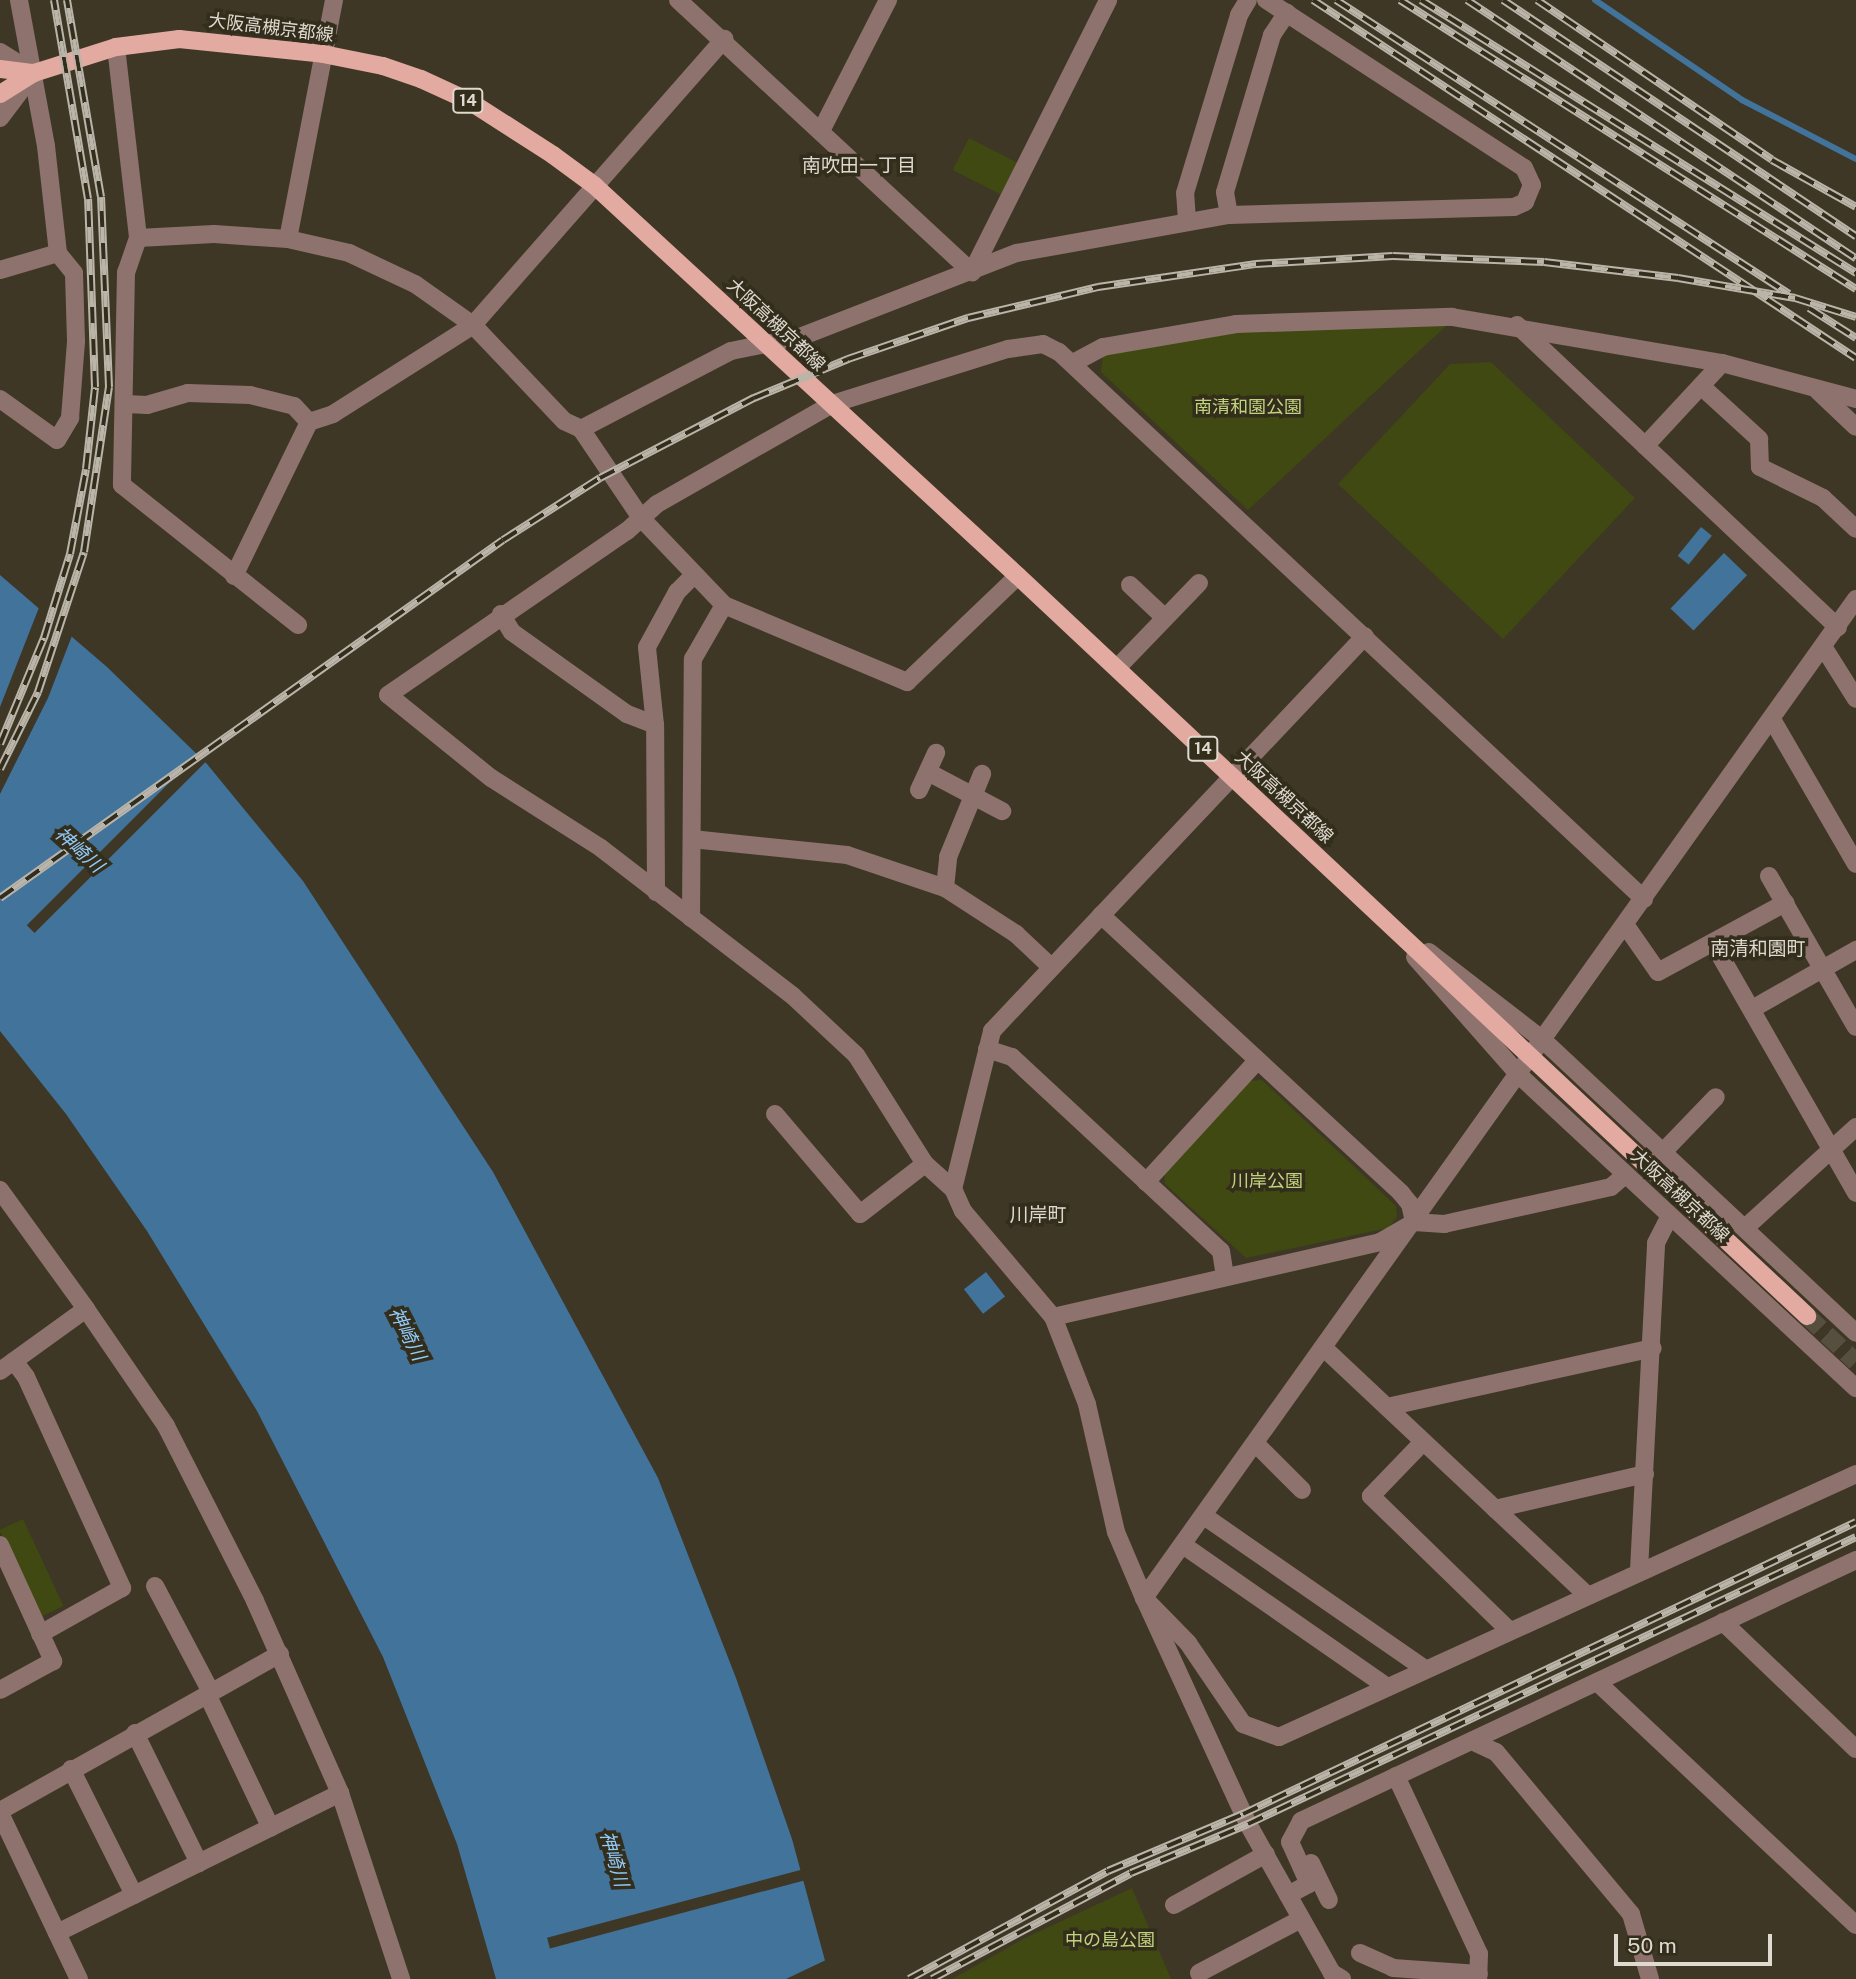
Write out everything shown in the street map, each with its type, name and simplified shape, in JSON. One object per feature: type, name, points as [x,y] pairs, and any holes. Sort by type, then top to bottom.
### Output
[{"type":"main road","name":"大阪高槻京都線","points":[[0,94],[34,73],[116,47],[179,39],[323,54],[383,66],[469,101],[595,186],[1117,668],[1807,1316]]},
{"type":"main road","name":"大阪高槻京都線","points":[[0,69],[34,73]]},
{"type":"street","points":[[0,399],[57,440],[70,418],[76,341],[74,272],[58,253],[34,73],[19,0]]},
{"type":"street","points":[[288,239],[334,0]]},
{"type":"street","points":[[678,0],[724,39],[972,272]]},
{"type":"street","points":[[822,130],[888,0]]},
{"type":"street","points":[[972,272],[1108,0]]},
{"type":"street","points":[[1187,220],[1185,193],[1239,15],[1248,0]]},
{"type":"street","points":[[581,429],[731,351],[800,337],[1017,253],[1187,220],[1229,215],[1514,207],[1530,195],[1531,179],[1524,168],[1266,0]]},
{"type":"street","points":[[1229,215],[1225,192],[1272,35],[1287,13]]},
{"type":"street","points":[[234,576],[309,422],[333,414],[473,325],[724,39]]},
{"type":"street","points":[[116,47],[138,239],[127,272],[126,404],[121,485],[298,625]]},
{"type":"street","points":[[0,52],[34,73]]},
{"type":"street","points":[[0,118],[34,73]]},
{"type":"street","points":[[138,239],[214,234],[288,239],[349,253],[383,266],[473,325],[564,421],[581,429],[641,518],[692,577],[724,605],[907,682],[1018,576]]},
{"type":"street","points":[[0,270],[58,253]]},
{"type":"street","points":[[1073,363],[1103,348],[1236,324],[1393,316],[1452,317],[1722,363],[1856,399]]},
{"type":"street","points":[[1517,326],[1838,627]]},
{"type":"street","points":[[1333,1977],[1243,1814],[1116,1532],[1087,1404],[1053,1317],[963,1210],[953,1189],[925,1164],[856,1055],[793,996],[601,848],[491,778],[388,695],[641,518],[832,404],[985,354],[1042,344],[1073,363],[1644,899]]},
{"type":"street","points":[[1645,446],[1722,363]]},
{"type":"street","points":[[1701,386],[1759,439],[1760,467],[1823,498],[1856,529]]},
{"type":"street","points":[[1815,389],[1856,427]]},
{"type":"street","points":[[126,404],[147,405],[188,394],[250,395],[295,406],[309,422]]},
{"type":"street","points":[[656,892],[655,725],[648,648],[677,592],[692,577]]},
{"type":"street","points":[[1117,668],[1199,583]]},
{"type":"street","points":[[1130,584],[1165,618]]},
{"type":"street","points":[[1144,1598],[1773,721],[1856,599]]},
{"type":"street","points":[[691,918],[693,659],[724,605]]},
{"type":"street","points":[[502,614],[512,632],[627,714],[655,725]]},
{"type":"street","points":[[953,1189],[992,1031],[1365,636]]},
{"type":"street","points":[[1824,648],[1856,699]]},
{"type":"street","points":[[1773,721],[1856,862]]},
{"type":"street","points":[[919,790],[936,753]]},
{"type":"street","points":[[928,772],[975,793],[1002,811]]},
{"type":"street","points":[[945,888],[948,857],[982,775]]},
{"type":"street","points":[[692,839],[847,855],[945,888],[1016,934],[1051,967]]},
{"type":"street","points":[[1769,876],[1856,1027]]},
{"type":"street","points":[[1626,926],[1658,972],[1785,903]]},
{"type":"street","name":"大阪高槻京都線","points":[[1368,905],[1544,1041],[1856,1333]]},
{"type":"street","name":"大阪高槻京都線","points":[[1368,905],[1520,1075],[1856,1388]]},
{"type":"street","points":[[1101,915],[1401,1193],[1410,1204],[1414,1222]]},
{"type":"street","points":[[1713,943],[1856,1192]]},
{"type":"street","points":[[1752,1009],[1856,950]]},
{"type":"street","points":[[987,1049],[1013,1057],[1221,1251],[1225,1276]]},
{"type":"street","points":[[1146,1182],[1257,1062]]},
{"type":"street","points":[[1663,1152],[1716,1097]]},
{"type":"street","points":[[775,1114],[860,1214],[925,1164]]},
{"type":"street","points":[[1745,1228],[1856,1127]]},
{"type":"street","points":[[1053,1317],[1380,1242],[1414,1222],[1444,1224],[1611,1186],[1625,1175]]},
{"type":"street","points":[[0,1190],[166,1426],[279,1654],[340,1793],[401,1979]]},
{"type":"street","points":[[1639,1570],[1653,1348],[1656,1242],[1670,1216]]},
{"type":"street","points":[[40,1634],[122,1588],[26,1377],[7,1366],[86,1309]]},
{"type":"street","points":[[1387,1407],[1653,1348]]},
{"type":"street","points":[[1325,1349],[1586,1594]]},
{"type":"street","points":[[1423,1441],[1371,1496],[1509,1630]]},
{"type":"street","points":[[1256,1444],[1302,1490]]},
{"type":"street","points":[[1495,1509],[1645,1474]]},
{"type":"street","points":[[1144,1598],[1188,1643],[1243,1724],[1279,1737],[1586,1594],[1856,1474]]},
{"type":"street","points":[[1204,1516],[1425,1669]]},
{"type":"street","points":[[0,1545],[53,1661],[0,1690]]},
{"type":"street","points":[[1183,1545],[1387,1686]]},
{"type":"street","points":[[1288,1895],[1310,1884],[1290,1842],[1294,1829],[1301,1821],[1855,1561]]},
{"type":"street","points":[[155,1586],[209,1693],[271,1828]]},
{"type":"street","points":[[1723,1622],[1856,1749]]},
{"type":"street","points":[[76,1978],[0,1812],[71,1769],[279,1654]]},
{"type":"street","points":[[1597,1682],[1856,1925]]},
{"type":"street","points":[[135,1733],[199,1863]]},
{"type":"street","points":[[1472,1741],[1496,1752],[1630,1913],[1650,1979]]},
{"type":"street","points":[[71,1769],[134,1895]]},
{"type":"street","points":[[1360,1953],[1393,1968],[1478,1976],[1479,1954],[1396,1776]]},
{"type":"street","points":[[57,1933],[340,1793]]},
{"type":"street","points":[[1294,1829],[1329,1900]]},
{"type":"street","points":[[1174,1905],[1266,1854]]},
{"type":"street","points":[[1199,1973],[1301,1919]]},
{"type":"green space","points":[[969,138],[1017,163],[1001,195],[953,170]]},
{"type":"green space","name":"南清和園公園","points":[[1447,325],[1248,510],[1101,372],[1103,355],[1239,332]]},
{"type":"green space","points":[[1491,362],[1635,498],[1503,639],[1338,484],[1450,364]]},
{"type":"green space","name":"川岸公園","points":[[1262,1080],[1396,1206],[1397,1217],[1388,1228],[1246,1258],[1165,1184],[1164,1172],[1249,1081]]},
{"type":"green space","points":[[23,1519],[64,1606],[40,1617],[0,1531]]},
{"type":"green space","name":"中の島公園","points":[[1132,1888],[1171,1979],[952,1979],[1025,1938]]},
{"type":"water","points":[[1701,527],[1712,536],[1689,565],[1678,556]]},
{"type":"water","points":[[1724,553],[1747,575],[1694,631],[1671,608]]},
{"type":"water","name":"神崎川","points":[[0,575],[107,667],[207,764],[303,881],[493,1172],[658,1478],[736,1678],[792,1839],[830,1979],[496,1979],[457,1844],[383,1657],[257,1411],[147,1231],[66,1114],[0,1031]]},
{"type":"water","points":[[986,1272],[1005,1296],[983,1314],[964,1289]]},
{"type":"pier","points":[[40,605],[73,633],[48,698],[0,794],[0,707]]},
{"type":"pier","points":[[200,752],[208,760],[35,933],[27,925]]},
{"type":"pier","points":[[804,1869],[807,1880],[550,1948],[547,1938]]},
{"type":"pier","points":[[828,1959],[833,1979],[786,1979]]},
{"type":"waterway","points":[[1595,0],[1742,100],[1856,159]]},
{"type":"tunnel","points":[[1807,1316],[1856,1362]]},
{"type":"railway","points":[[0,744],[44,638],[70,554],[86,469],[95,387],[88,199],[54,0]]},
{"type":"railway","points":[[0,769],[38,692],[84,552],[109,387],[101,197],[67,0]]},
{"type":"railway","points":[[1313,0],[1856,358]]},
{"type":"railway","points":[[1336,0],[1789,294]]},
{"type":"railway","points":[[1400,0],[1856,289]]},
{"type":"railway","points":[[1421,0],[1856,273]]},
{"type":"railway","points":[[1467,0],[1856,258]]},
{"type":"railway","points":[[1503,0],[1856,236]]},
{"type":"railway","points":[[1537,0],[1772,160],[1856,207]]},
{"type":"railway","points":[[0,898],[503,540],[600,478],[754,398],[848,359],[968,318],[1098,287],[1256,264],[1393,256],[1544,262],[1678,278],[1795,298],[1856,317]]},
{"type":"railway","points":[[1809,308],[1856,338]]},
{"type":"railway","points":[[909,1979],[1108,1871],[1243,1814],[1856,1522]]},
{"type":"railway","points":[[932,1979],[1131,1873],[1248,1824],[1856,1537]]},
{"type":"district","name":"南吹田一丁目","points":[[859,166]]},
{"type":"district","name":"南清和園町","points":[[1758,949]]},
{"type":"district","name":"川岸町","points":[[1038,1215]]}]
